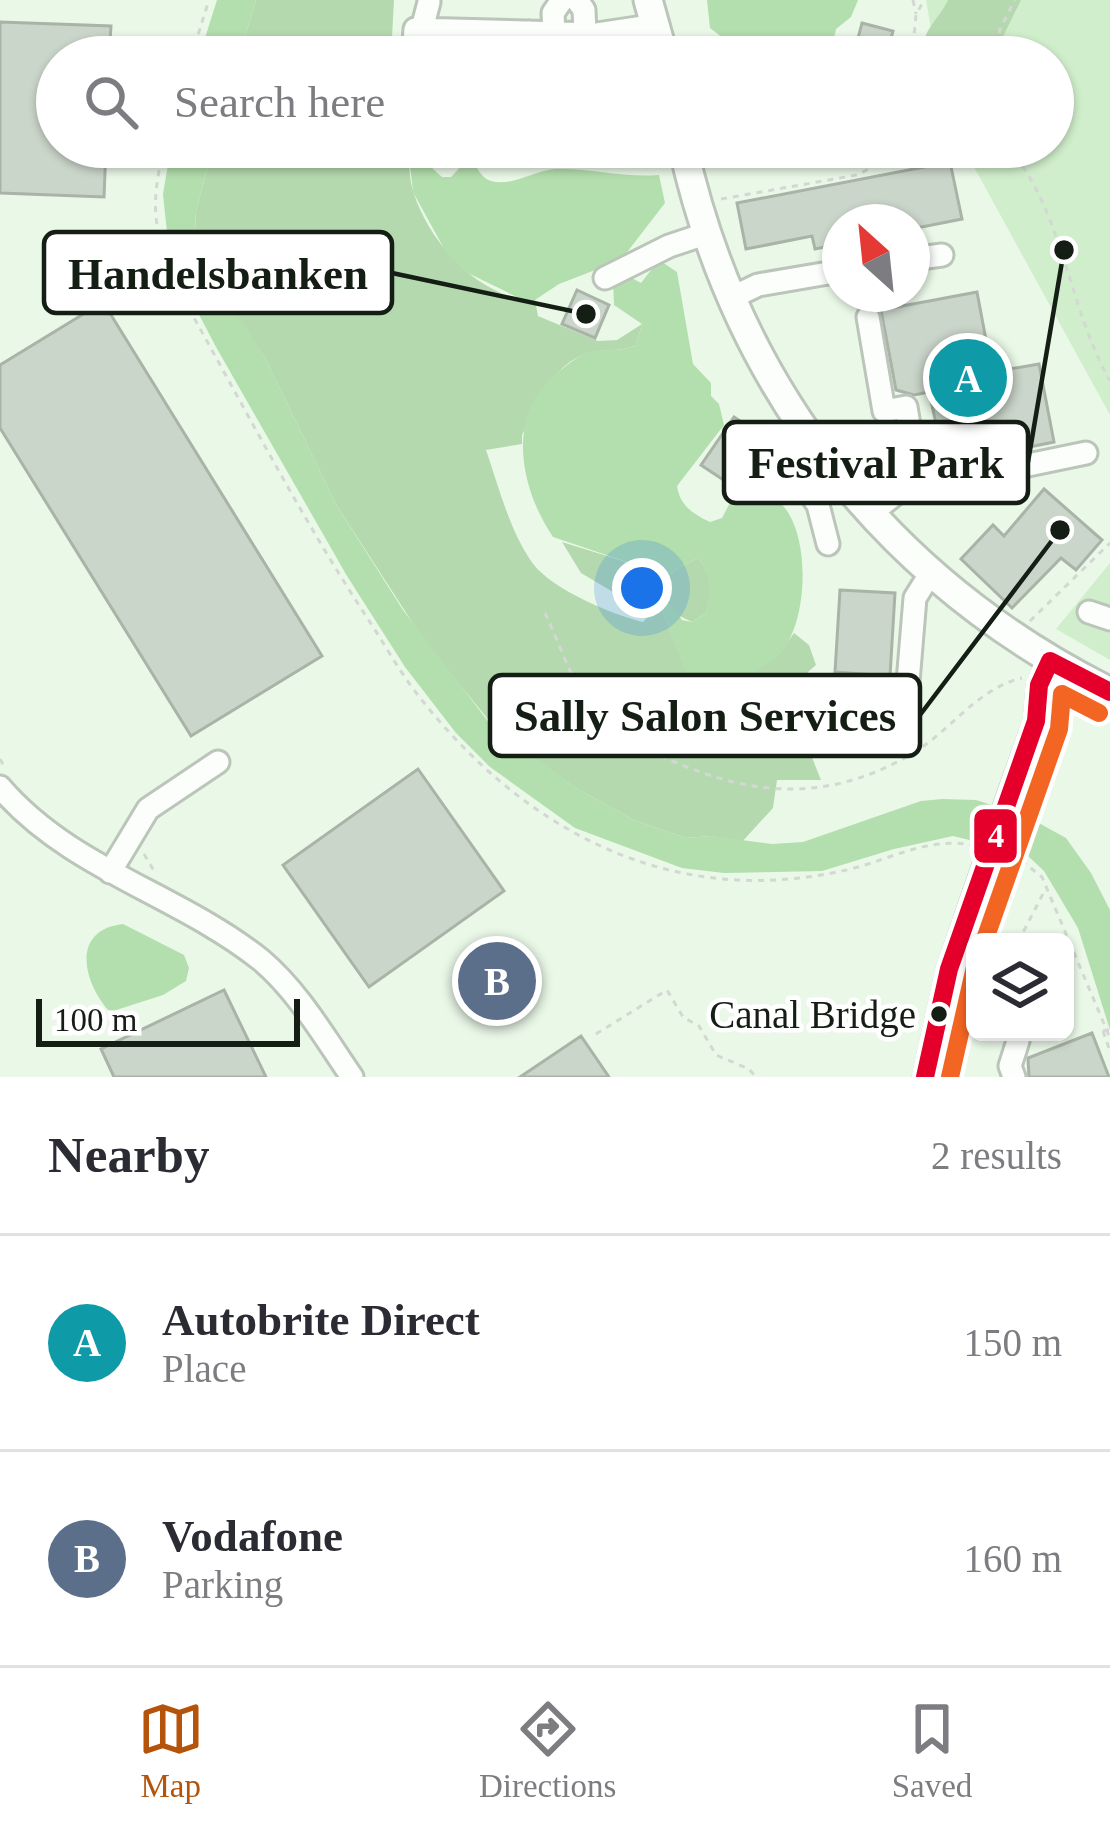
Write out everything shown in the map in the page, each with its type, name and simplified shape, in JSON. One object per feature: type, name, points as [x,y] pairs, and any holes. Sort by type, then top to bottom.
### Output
[{"type":"main road","points":[[689,168],[733,297],[781,394],[870,514],[930,574],[1062,667],[1110,692]]},
{"type":"street","points":[[554,33],[553,13],[562,0]]},
{"type":"street","points":[[578,0],[592,36]]},
{"type":"street","points":[[422,29],[429,2]]},
{"type":"street","points":[[414,36],[415,28],[626,31],[653,12]]},
{"type":"street","points":[[626,31],[626,36]]},
{"type":"street","points":[[605,278],[669,246],[708,233]]},
{"type":"street","points":[[930,256],[942,254]]},
{"type":"street","points":[[733,297],[758,285],[822,275]]},
{"type":"street","points":[[868,317],[884,411],[906,407],[908,414],[913,449],[905,490]]},
{"type":"street","points":[[771,437],[789,470],[818,505],[828,544]]},
{"type":"street","points":[[789,470],[816,446]]},
{"type":"street","points":[[870,514],[884,500],[905,490],[1086,453]]},
{"type":"street","points":[[908,682],[915,598],[930,574]]},
{"type":"street","points":[[933,1074],[949,969],[1036,721],[1062,667]]},
{"type":"street","points":[[110,872],[148,809],[218,762]]},
{"type":"street","points":[[0,787],[25,816],[59,843],[205,922],[266,964],[352,1077]]},
{"type":"street","points":[[1014,1077],[1010,1066],[1018,1041]]},
{"type":"path","points":[[198,36],[209,0]]},
{"type":"path","points":[[913,0],[914,36]]},
{"type":"path","points":[[916,15],[924,0]]},
{"type":"path","points":[[999,36],[1015,0]]},
{"type":"path","points":[[161,168],[157,226],[183,281],[190,309],[327,560],[420,698],[483,768],[538,812],[594,844],[655,868],[710,878],[808,878],[951,841],[1036,869],[1110,1038]]},
{"type":"path","points":[[698,204],[857,176],[872,168]]},
{"type":"path","points":[[1021,168],[1048,213],[1079,316],[1110,381]]},
{"type":"path","points":[[1024,627],[1110,543]]},
{"type":"path","points":[[545,613],[601,723],[682,766],[763,790],[813,791],[906,757],[941,734],[979,698],[1003,682],[1025,677]]},
{"type":"path","points":[[1023,933],[1046,887]]},
{"type":"path","points":[[596,1034],[667,990],[683,1018],[700,1025],[711,1049],[756,1077]]},
{"type":"path","points":[[1107,1030],[1110,1052]]},
{"type":"path","points":[[933,1074],[960,1059],[968,1041]]},
{"type":"shaded area","points":[[217,0],[256,0],[245,36],[206,36]]},
{"type":"shaded area","points":[[256,0],[394,0],[392,36],[245,36]]},
{"type":"shaded area","points":[[707,0],[858,0],[834,36],[720,36],[710,28]]},
{"type":"shaded area","points":[[926,0],[1110,0],[1110,415],[975,168],[1074,168],[1074,36],[932,36]]},
{"type":"shaded area","points":[[948,0],[1021,0],[1003,36],[927,34]]},
{"type":"shaded area","points":[[167,168],[207,168],[196,211],[194,254],[200,268],[215,280],[265,358],[337,506],[403,610],[490,724],[576,788],[634,820],[686,838],[803,842],[921,801],[942,799],[976,800],[1026,816],[1066,838],[1110,910],[1110,1030],[1078,928],[1044,871],[1026,854],[953,836],[822,871],[724,873],[682,868],[575,828],[490,767],[456,733],[405,667],[347,576],[216,347],[194,305],[184,267],[168,242],[163,194]]},
{"type":"shaded area","points":[[207,168],[410,168],[414,194],[432,231],[477,279],[495,290],[535,300],[538,316],[598,341],[617,340],[642,324],[636,345],[588,353],[564,366],[540,398],[522,444],[486,450],[512,524],[534,565],[555,583],[643,622],[650,614],[581,573],[562,542],[633,564],[663,583],[675,570],[698,558],[710,585],[705,614],[692,622],[661,607],[680,655],[780,653],[794,633],[809,645],[816,665],[791,705],[821,780],[777,780],[773,808],[741,843],[712,836],[686,838],[634,820],[576,788],[500,734],[425,642],[337,506],[265,358],[194,254],[196,211]]},
{"type":"shaded area","points":[[410,168],[433,168],[442,177],[451,177],[459,168],[477,168],[488,180],[499,182],[556,169],[582,170],[659,175],[665,203],[621,260],[559,284],[535,300],[523,300],[468,273],[447,254],[413,192]]},
{"type":"shaded area","points":[[659,260],[677,272],[693,364],[711,383],[711,396],[719,404],[724,425],[677,486],[681,499],[710,522],[722,518],[732,499],[750,491],[771,497],[788,513],[801,552],[801,597],[790,638],[769,663],[724,687],[688,677],[661,607],[671,603],[682,620],[692,622],[705,614],[710,585],[698,558],[675,570],[663,583],[667,599],[656,600],[645,573],[633,564],[553,537],[526,475],[524,430],[541,390],[585,353],[636,345],[642,324],[614,305],[613,281],[626,275],[641,283]]},
{"type":"shaded area","points":[[1110,563],[1110,660],[1056,629]]},
{"type":"shaded area","points":[[123,924],[184,955],[189,968],[186,981],[163,995],[110,1012],[93,987],[86,959],[95,936]]},
{"type":"building","points":[[0,22],[111,26],[110,36],[36,36],[36,168],[105,168],[104,197],[0,193]]},
{"type":"building","points":[[862,23],[893,31],[892,36],[859,36]]},
{"type":"building","points":[[919,168],[951,168],[962,219],[930,225],[930,204],[822,204],[822,248],[815,249],[812,236],[746,249],[737,203]]},
{"type":"building","points":[[577,290],[609,305],[595,338],[562,324]]},
{"type":"building","points":[[977,292],[992,372],[1039,364],[1054,442],[945,464],[929,392],[914,395],[896,390],[881,312],[930,312],[930,301]]},
{"type":"building","points":[[103,302],[322,656],[191,736],[0,428],[0,365]]},
{"type":"building","points":[[734,417],[757,432],[754,445],[768,459],[750,484],[734,474],[728,483],[701,465]]},
{"type":"building","points":[[1044,489],[1102,540],[1076,570],[1061,558],[1012,608],[961,559],[993,525],[1004,536]]},
{"type":"building","points":[[840,590],[895,593],[890,676],[835,672]]},
{"type":"building","points":[[418,769],[504,891],[369,987],[283,865]]},
{"type":"building","points":[[224,990],[266,1077],[114,1077],[101,1049]]},
{"type":"building","points":[[1092,1033],[1109,1077],[1029,1077],[1028,1058]]},
{"type":"building","points":[[581,1036],[609,1077],[520,1077]]},
{"type":"transit line","name":"4","points":[[925,1077],[949,969],[1036,721],[1039,685],[1050,661],[1110,692]]},
{"type":"transit line","points":[[987,933],[1059,729],[1062,694],[1099,713]]},
{"type":"transit line","points":[[950,1077],[966,1007]]},
{"type":"place","name":"Festival Park","points":[[1064,250]]},
{"type":"place","name":"Handelsbanken","points":[[586,314]]},
{"type":"place","name":"Autobrite Direct","points":[[968,378]]},
{"type":"place","name":"Sally Salon Services","points":[[1060,530]]},
{"type":"place","name":"Vodafone","points":[[497,981]]},
{"type":"place","name":"Canal Bridge","points":[[939,1014]]}]
